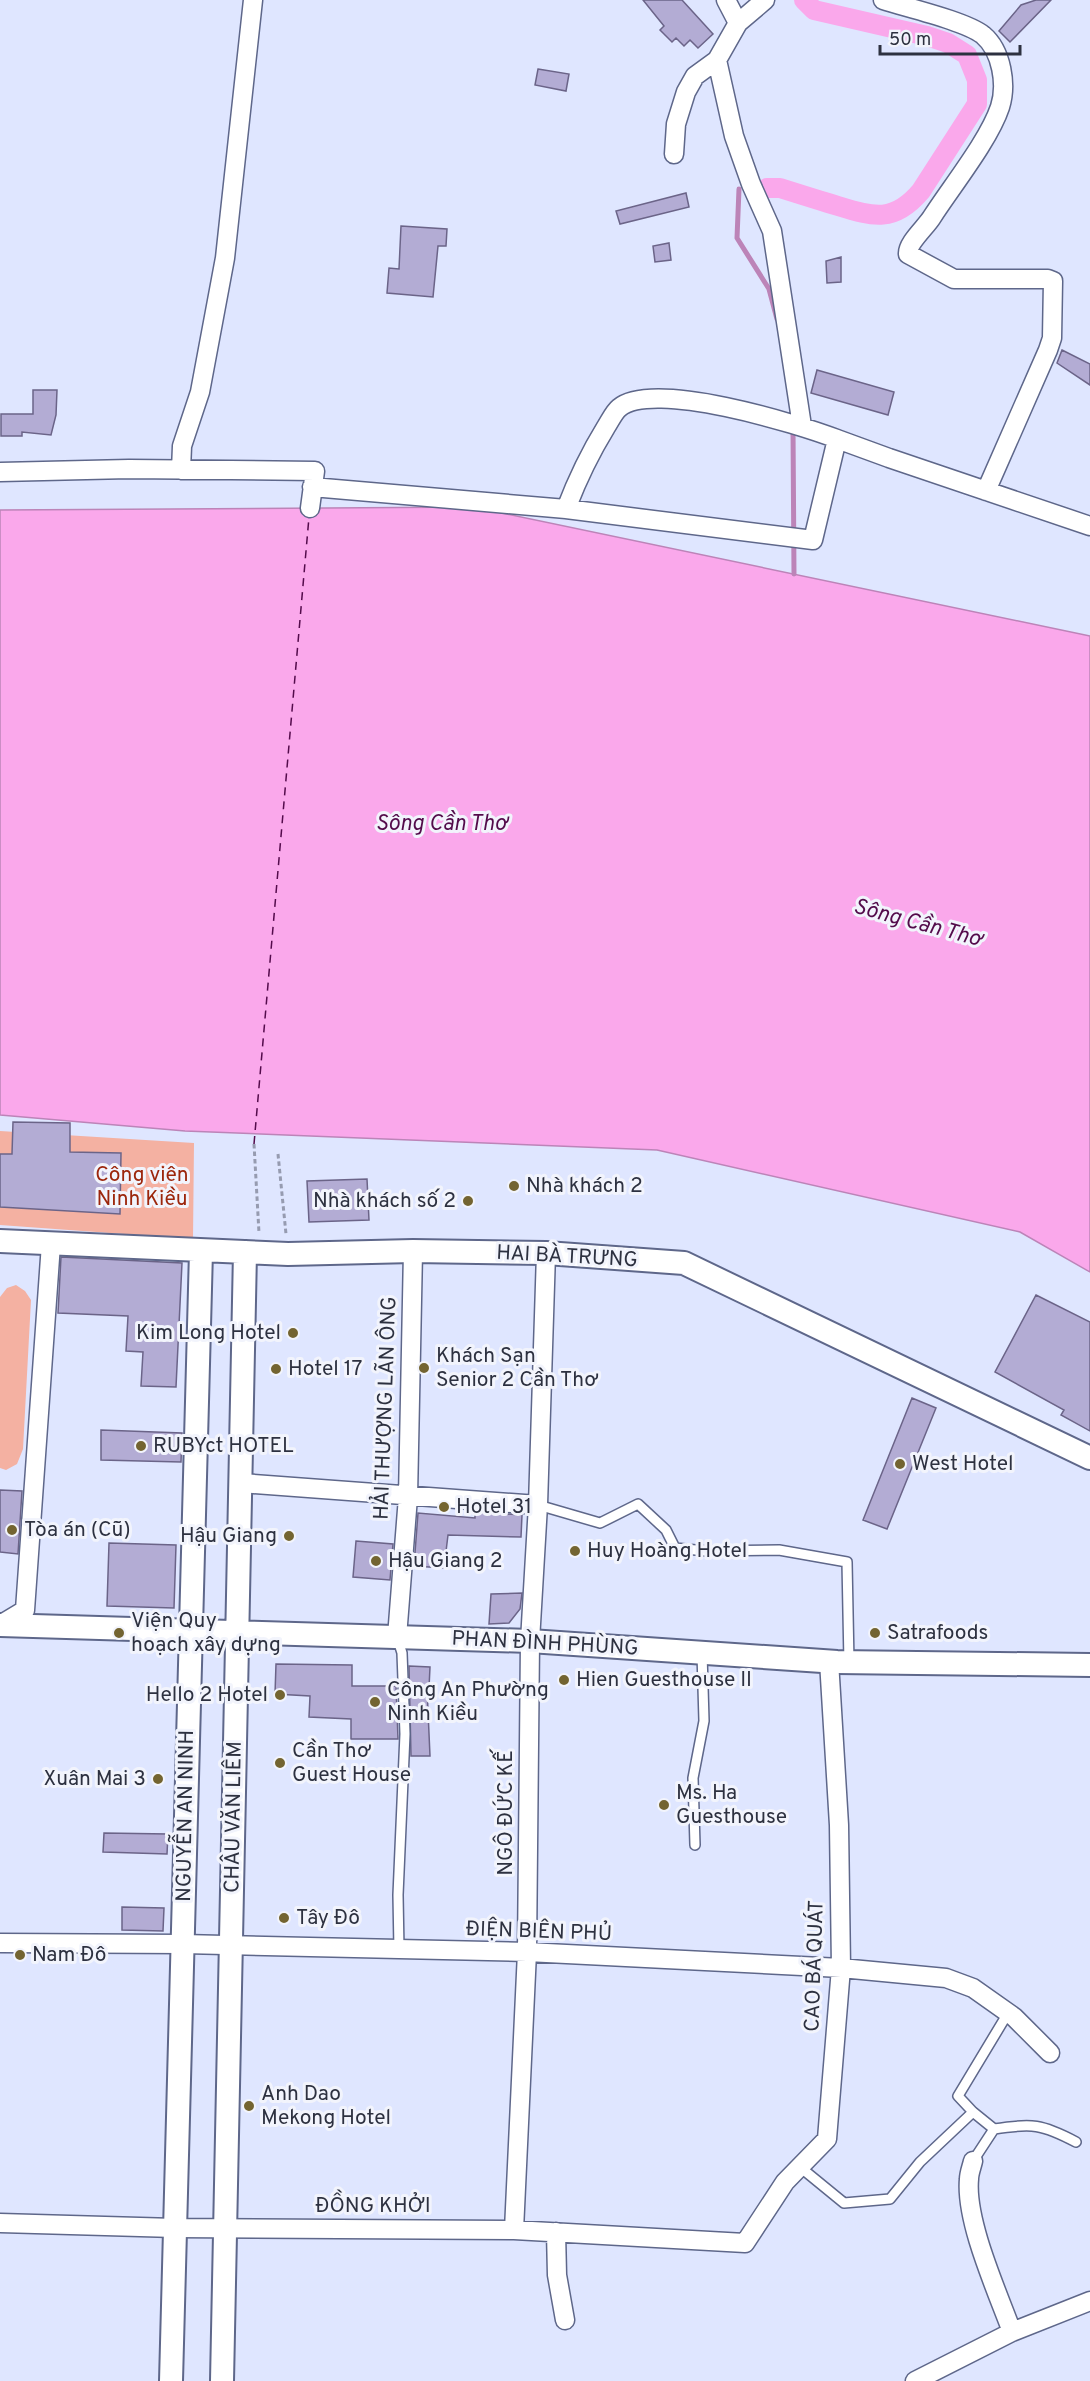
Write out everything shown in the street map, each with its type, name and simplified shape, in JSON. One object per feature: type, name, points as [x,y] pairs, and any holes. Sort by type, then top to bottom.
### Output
[{"type":"street","points":[[181,470],[182,446],[200,392],[225,258],[253,0]]},
{"type":"street","points":[[726,0],[738,23]]},
{"type":"street","points":[[674,154],[676,124],[686,92],[695,76],[717,60],[738,23],[765,0]]},
{"type":"street","points":[[884,0],[958,24],[981,34],[992,45],[999,61],[1003,85],[999,108],[990,128],[926,226],[909,247],[908,254],[954,279],[1048,279],[1053,281],[1052,338],[987,491]]},
{"type":"street","points":[[717,60],[729,119],[753,190],[771,227],[776,247],[794,424]]},
{"type":"street","points":[[566,509],[577,480],[597,441],[618,408],[628,402],[658,398],[695,401],[794,424],[1090,526]]},
{"type":"street","points":[[312,487],[566,509],[813,540],[837,439]]},
{"type":"street","points":[[0,472],[315,471],[310,508]]},
{"type":"street","name":"HAI BÀ TRƯNG","points":[[0,1241],[288,1254],[413,1251],[546,1253],[684,1263],[1090,1458]]},
{"type":"street","points":[[0,1625],[25,1610],[51,1244]]},
{"type":"street","name":"NGUYỄN AN NINH","points":[[171,2381],[201,1251]]},
{"type":"street","name":"HẢI THƯỢNG LÃN ÔNG","points":[[397,1637],[408,1497],[413,1251]]},
{"type":"street","name":"CHÂU VĂN LIÊM","points":[[222,2381],[241,1484],[253,1253]]},
{"type":"street","name":"NGÔ ĐỨC KẾ","points":[[514,2229],[527,1952],[530,1641],[538,1505],[546,1253]]},
{"type":"street","points":[[241,1484],[538,1505]]},
{"type":"street","name":"PHAN ĐÌNH PHÙNG","points":[[0,1625],[530,1641],[839,1662],[1090,1665]]},
{"type":"street","name":"CAO BÁ QUÁT","points":[[745,2243],[785,2182],[828,2139],[841,1968],[839,1662]]},
{"type":"street","name":"ĐIỆN BIÊN PHỦ","points":[[0,1943],[183,1944],[527,1952],[841,1968],[946,1978],[973,1988],[1008,2013],[1050,2053]]},
{"type":"street","points":[[973,2161],[968,2179],[972,2212],[983,2256],[1012,2332]]},
{"type":"street","name":"ĐỒNG KHỞI","points":[[0,2223],[175,2228],[514,2229],[745,2243]]},
{"type":"street","points":[[556,2232],[557,2275],[565,2320]]},
{"type":"street","points":[[915,2381],[1012,2332],[1090,2301]]},
{"type":"lane","points":[[538,1505],[600,1522],[638,1504],[666,1530],[675,1548],[706,1551],[779,1550],[847,1562],[839,1662]]},
{"type":"lane","points":[[397,1637],[402,1653],[405,1734],[398,1894],[399,1950]]},
{"type":"lane","points":[[695,1845],[693,1778],[704,1721],[702,1653]]},
{"type":"lane","points":[[994,2129],[958,2096],[1008,2013]]},
{"type":"lane","points":[[800,2167],[844,2203],[890,2199],[920,2162],[973,2112]]},
{"type":"lane","points":[[973,2161],[994,2129],[1025,2124],[1051,2129],[1076,2142]]},
{"type":"path","points":[[253,1253],[254,1144]]},
{"type":"path","points":[[279,1154],[288,1254]]},
{"type":"green space","name":"Công viên Ninh Kiều","points":[[0,1131],[194,1143],[193,1239],[0,1225]]},
{"type":"green space","points":[[16,1285],[25,1291],[31,1300],[23,1449],[17,1464],[6,1470],[0,1468],[0,1297],[7,1288]]},
{"type":"water","name":"Sông Cần Thơ","points":[[473,507],[1090,636],[1090,1272],[1020,1232],[657,1150],[185,1131],[0,1115],[0,510]]},
{"type":"building","points":[[643,0],[682,0],[713,34],[698,48],[690,40],[684,46],[676,38],[672,42],[660,30],[664,26]]},
{"type":"building","points":[[1036,0],[1051,0],[1010,42],[999,31],[1021,5]]},
{"type":"building","points":[[538,69],[569,74],[566,91],[535,85]]},
{"type":"building","points":[[686,193],[689,207],[620,224],[616,211]]},
{"type":"building","points":[[401,226],[447,229],[446,246],[438,246],[433,297],[387,293],[389,268],[399,269]]},
{"type":"building","points":[[669,243],[671,260],[655,262],[653,246]]},
{"type":"building","points":[[841,257],[841,282],[827,283],[826,261]]},
{"type":"building","points":[[1062,350],[1090,364],[1090,385],[1057,363]]},
{"type":"building","points":[[817,370],[894,392],[888,415],[811,393]]},
{"type":"building","points":[[33,390],[57,390],[56,415],[51,435],[22,432],[22,436],[1,436],[1,414],[33,414]]},
{"type":"building","points":[[13,1122],[70,1123],[70,1152],[121,1153],[120,1214],[0,1207],[0,1154],[12,1154]]},
{"type":"building","points":[[367,1179],[369,1220],[309,1222],[307,1181]]},
{"type":"building","points":[[61,1257],[182,1263],[176,1387],[141,1386],[143,1352],[126,1351],[128,1316],[58,1313]]},
{"type":"building","points":[[1036,1295],[1090,1322],[1090,1431],[1061,1415],[1064,1410],[995,1372]]},
{"type":"building","name":"West Hotel","points":[[912,1398],[936,1408],[887,1529],[863,1520]]},
{"type":"building","name":"RUBYct HOTEL","points":[[101,1430],[182,1433],[181,1462],[101,1460]]},
{"type":"building","name":"Tòa án (Cũ)","points":[[0,1490],[22,1491],[18,1554],[0,1552]]},
{"type":"building","points":[[475,1512],[522,1515],[521,1537],[448,1535],[444,1568],[414,1566],[418,1513],[475,1518]]},
{"type":"building","name":"Hậu Giang 2","points":[[356,1541],[393,1544],[390,1580],[353,1577]]},
{"type":"building","points":[[109,1543],[176,1545],[174,1608],[107,1606]]},
{"type":"building","points":[[522,1593],[520,1609],[509,1623],[489,1624],[491,1594]]},
{"type":"building","points":[[276,1664],[352,1665],[352,1686],[396,1686],[398,1739],[351,1739],[351,1719],[309,1717],[310,1696],[275,1694]]},
{"type":"building","points":[[409,1666],[430,1667],[429,1688],[427,1688],[430,1756],[411,1756]]},
{"type":"building","points":[[104,1833],[168,1834],[167,1854],[103,1852]]},
{"type":"building","points":[[122,1907],[164,1908],[163,1931],[122,1930]]},
{"type":"waterway","points":[[767,188],[780,188],[862,213],[873,215],[892,213],[902,208],[921,191],[977,104],[977,80],[967,55],[948,43],[814,10],[804,0]]},
{"type":"waterway","points":[[739,189],[737,238],[769,289],[777,319]]},
{"type":"waterway","points":[[793,428],[794,574]]},
{"type":"ferry route","points":[[254,1144],[309,517]]},
{"type":"place","name":"Nhà khách 2","points":[[514,1186]]},
{"type":"place","name":"Nhà khách số 2","points":[[468,1201]]},
{"type":"place","name":"Kim Long Hotel","points":[[293,1333]]},
{"type":"place","name":"Khách Sạn Senior 2 Cần Thơ","points":[[424,1368]]},
{"type":"place","name":"Hotel 17","points":[[276,1369]]},
{"type":"place","name":"RUBYct HOTEL","points":[[141,1446]]},
{"type":"place","name":"West Hotel","points":[[900,1464]]},
{"type":"place","name":"Hotel 31","points":[[444,1507]]},
{"type":"place","name":"Tòa án (Cũ)","points":[[12,1530]]},
{"type":"place","name":"Hậu Giang","points":[[289,1536]]},
{"type":"place","name":"Huy Hoàng Hotel","points":[[575,1551]]},
{"type":"place","name":"Hậu Giang 2","points":[[376,1561]]},
{"type":"place","name":"Viện Quy hoạch xây dựng","points":[[119,1633]]},
{"type":"place","name":"Satrafoods","points":[[875,1633]]},
{"type":"place","name":"Hien Guesthouse II","points":[[564,1680]]},
{"type":"place","name":"Hello 2 Hotel","points":[[280,1695]]},
{"type":"place","name":"Công An Phường Ninh Kiều","points":[[375,1702]]},
{"type":"place","name":"Cần Thơ Guest House","points":[[280,1763]]},
{"type":"place","name":"Xuân Mai 3","points":[[158,1779]]},
{"type":"place","name":"Ms. Ha Guesthouse","points":[[664,1805]]},
{"type":"place","name":"Tây Đô","points":[[284,1918]]},
{"type":"place","name":"Nam Đô","points":[[20,1955]]},
{"type":"place","name":"Anh Dao Mekong Hotel","points":[[249,2106]]}]
